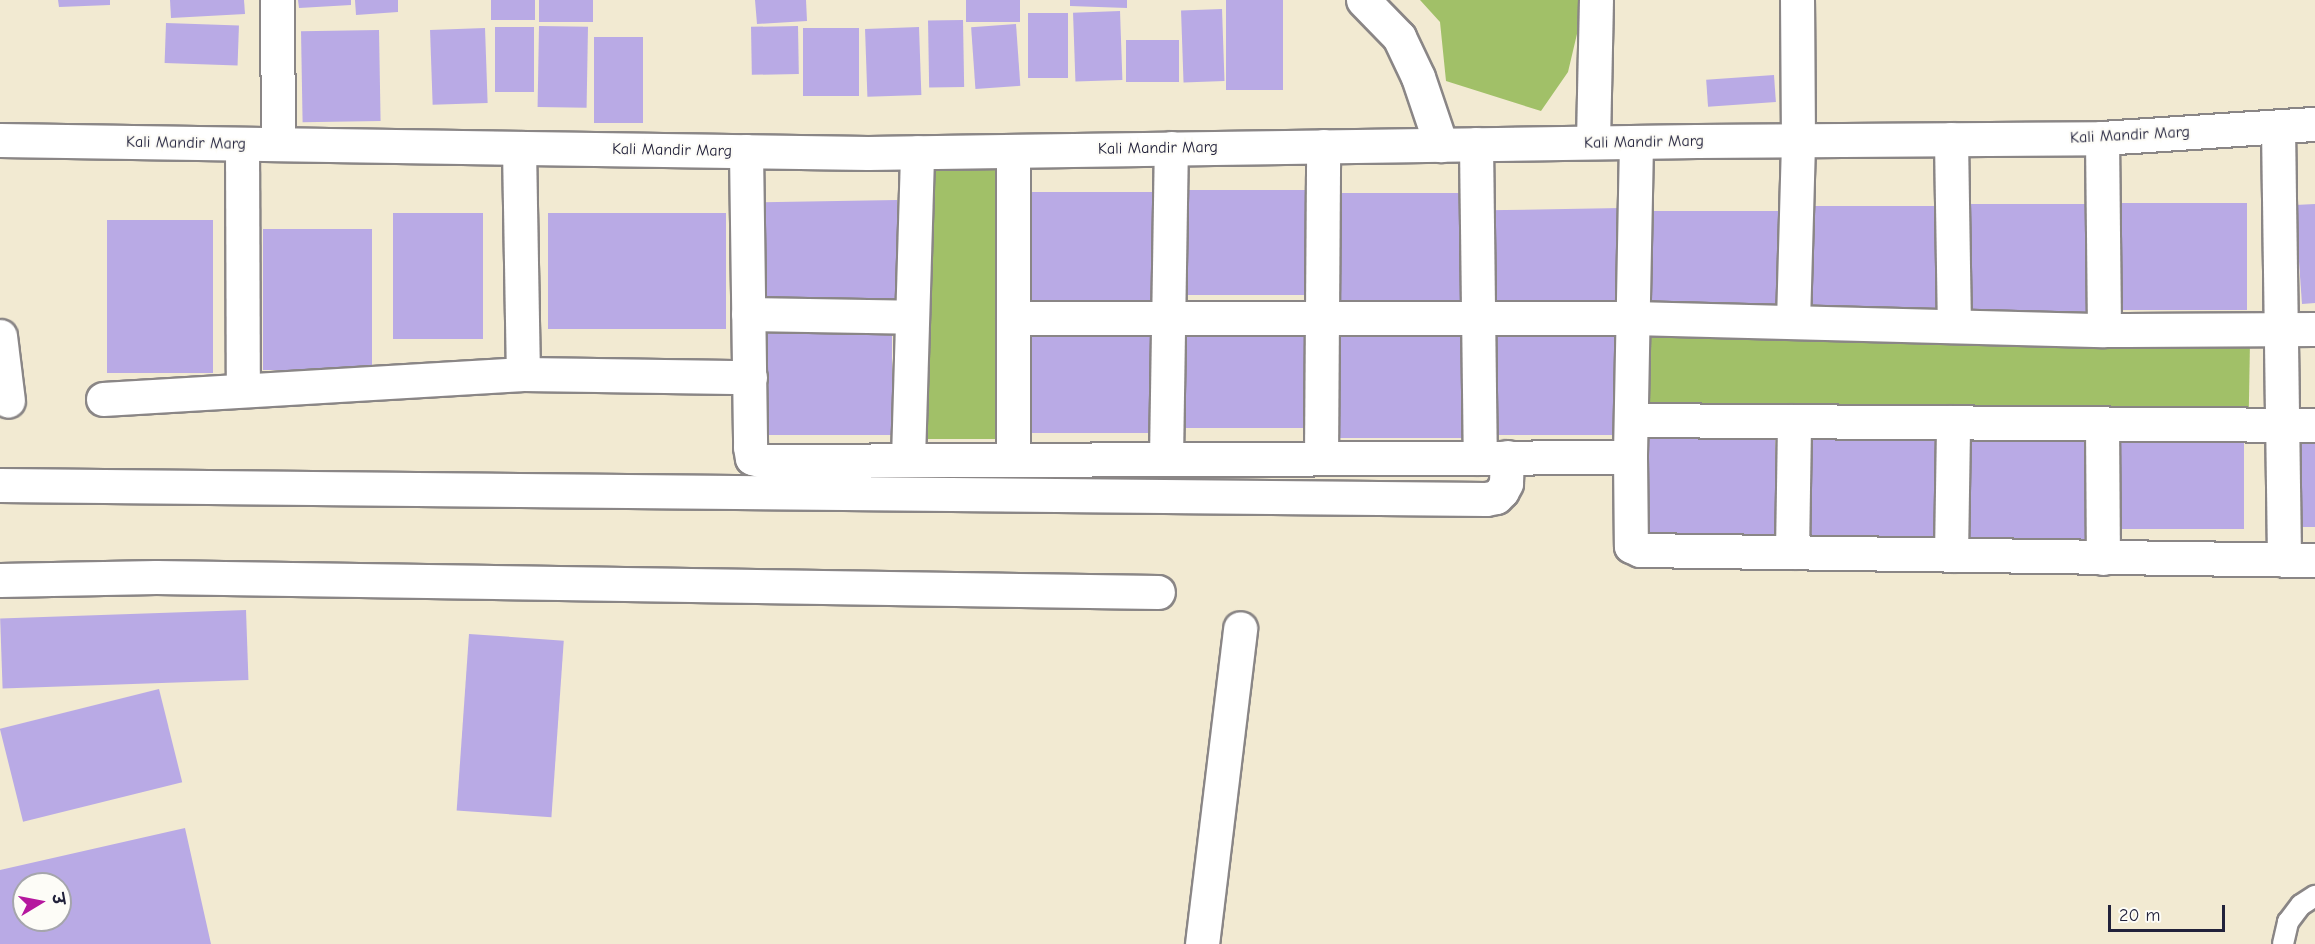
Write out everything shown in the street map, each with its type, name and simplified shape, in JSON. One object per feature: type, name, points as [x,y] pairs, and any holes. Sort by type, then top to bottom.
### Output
[{"type":"street","points":[[277,0],[278,144]]},
{"type":"street","points":[[1363,0],[1400,37],[1418,77],[1441,145]]},
{"type":"street","points":[[1593,142],[1596,0]]},
{"type":"street","points":[[1793,322],[1798,140],[1797,0]]},
{"type":"street","name":"Kali Mandir Marg","points":[[0,140],[917,153],[1593,142],[2102,138],[2315,124]]},
{"type":"street","points":[[1636,142],[1630,420],[1631,546],[1640,550],[2299,560],[2299,425],[2282,331],[2278,128]]},
{"type":"street","points":[[2102,138],[2104,330]]},
{"type":"street","points":[[1951,139],[1954,326]]},
{"type":"street","points":[[242,144],[243,390]]},
{"type":"street","points":[[0,484],[1486,500],[1496,497],[1503,491],[1506,483],[1494,458],[1479,318],[1476,144]]},
{"type":"street","points":[[1321,458],[1323,146]]},
{"type":"street","points":[[519,148],[523,374]]},
{"type":"street","points":[[1166,458],[1171,148]]},
{"type":"street","points":[[1013,151],[1013,459]]},
{"type":"street","points":[[746,152],[752,458],[763,461],[1630,457]]},
{"type":"street","points":[[908,459],[917,153]]},
{"type":"street","points":[[748,314],[912,317]]},
{"type":"street","points":[[1013,318],[1633,318],[2104,330],[2282,331],[2315,329]]},
{"type":"street","points":[[0,336],[8,401]]},
{"type":"street","points":[[103,399],[523,374],[750,377]]},
{"type":"street","points":[[1630,420],[2299,425]]},
{"type":"street","points":[[1792,552],[1794,421]]},
{"type":"street","points":[[1951,555],[1953,422]]},
{"type":"street","points":[[2102,423],[2103,558]]},
{"type":"street","points":[[0,580],[156,577],[1158,592]]},
{"type":"street","points":[[1202,944],[1240,628]]},
{"type":"lane","points":[[2283,944],[2288,922],[2301,905],[2315,896]]},
{"type":"green space","points":[[1420,0],[1585,0],[1568,72],[1541,111],[1446,81],[1440,22]]},
{"type":"green space","points":[[922,155],[1008,155],[1008,439],[922,439]]},
{"type":"green space","points":[[1649,336],[2250,346],[2249,417],[1648,407]]},
{"type":"building","points":[[58,0],[110,0],[110,5],[59,7]]},
{"type":"building","points":[[170,0],[244,0],[245,14],[171,18]]},
{"type":"building","points":[[298,0],[351,0],[351,5],[299,8]]},
{"type":"building","points":[[355,0],[398,0],[398,12],[356,15]]},
{"type":"building","points":[[491,0],[535,0],[535,20],[491,20]]},
{"type":"building","points":[[539,0],[593,0],[593,22],[539,22]]},
{"type":"building","points":[[755,0],[806,0],[807,21],[757,24]]},
{"type":"building","points":[[966,0],[1020,0],[1020,22],[966,22]]},
{"type":"building","points":[[1070,0],[1127,0],[1127,8],[1070,6]]},
{"type":"building","points":[[1226,0],[1283,0],[1283,90],[1226,90]]},
{"type":"building","points":[[1222,9],[1225,81],[1184,82],[1181,10]]},
{"type":"building","points":[[1120,11],[1122,80],[1075,82],[1073,13]]},
{"type":"building","points":[[1028,13],[1068,13],[1068,78],[1028,78]]},
{"type":"building","points":[[963,20],[964,87],[929,88],[928,21]]},
{"type":"building","points":[[166,23],[239,26],[238,66],[165,63]]},
{"type":"building","points":[[1016,24],[1020,86],[975,89],[971,27]]},
{"type":"building","points":[[539,26],[588,27],[587,108],[538,107]]},
{"type":"building","points":[[798,26],[799,74],[752,75],[751,27]]},
{"type":"building","points":[[495,27],[534,27],[534,92],[495,92]]},
{"type":"building","points":[[919,27],[921,95],[867,97],[865,29]]},
{"type":"building","points":[[485,28],[488,103],[433,105],[430,30]]},
{"type":"building","points":[[803,28],[859,28],[859,96],[803,96]]},
{"type":"building","points":[[379,30],[381,121],[303,122],[301,31]]},
{"type":"building","points":[[594,37],[643,37],[643,123],[594,123]]},
{"type":"building","points":[[1126,40],[1179,40],[1179,82],[1126,82]]},
{"type":"building","points":[[1774,75],[1776,102],[1708,107],[1706,80]]},
{"type":"building","points":[[1176,190],[1308,190],[1308,295],[1176,295]]},
{"type":"building","points":[[1020,192],[1152,192],[1152,300],[1020,300]]},
{"type":"building","points":[[1330,193],[1465,193],[1465,308],[1330,308]]},
{"type":"building","points":[[897,200],[899,305],[765,307],[763,202]]},
{"type":"building","points":[[2110,203],[2247,203],[2247,310],[2110,310]]},
{"type":"building","points":[[1958,204],[2096,204],[2096,314],[1958,314]]},
{"type":"building","points":[[2315,204],[2315,303],[2302,304],[2295,205]]},
{"type":"building","points":[[1800,206],[1938,206],[1938,315],[1800,315]]},
{"type":"building","points":[[1621,208],[1623,310],[1488,312],[1486,210]]},
{"type":"building","points":[[1638,211],[1788,211],[1788,313],[1638,313]]},
{"type":"building","points":[[393,213],[483,213],[483,339],[393,339]]},
{"type":"building","points":[[548,213],[726,213],[726,329],[548,329]]},
{"type":"building","points":[[107,220],[213,220],[213,373],[107,373]]},
{"type":"building","points":[[263,229],[372,229],[372,370],[263,370]]},
{"type":"building","points":[[1174,323],[1304,323],[1304,428],[1174,428]]},
{"type":"building","points":[[1020,324],[1150,324],[1150,433],[1020,433]]},
{"type":"building","points":[[759,330],[892,330],[892,435],[759,435]]},
{"type":"building","points":[[1331,332],[1466,332],[1466,438],[1331,438]]},
{"type":"building","points":[[1486,334],[1625,334],[1625,435],[1486,435]]},
{"type":"building","points":[[2111,426],[2244,426],[2244,529],[2111,529]]},
{"type":"building","points":[[2297,427],[2315,427],[2315,527],[2297,527]]},
{"type":"building","points":[[1803,433],[1940,433],[1940,537],[1803,537]]},
{"type":"building","points":[[1956,434],[2095,434],[2095,541],[1956,541]]},
{"type":"building","points":[[1638,439],[1775,439],[1775,537],[1638,537]]},
{"type":"building","points":[[246,610],[248,680],[3,689],[0,619]]},
{"type":"building","points":[[469,634],[564,641],[551,817],[457,811]]},
{"type":"building","points":[[159,689],[182,782],[23,822],[0,729]]},
{"type":"building","points":[[185,828],[211,944],[0,944],[0,870]]}]
